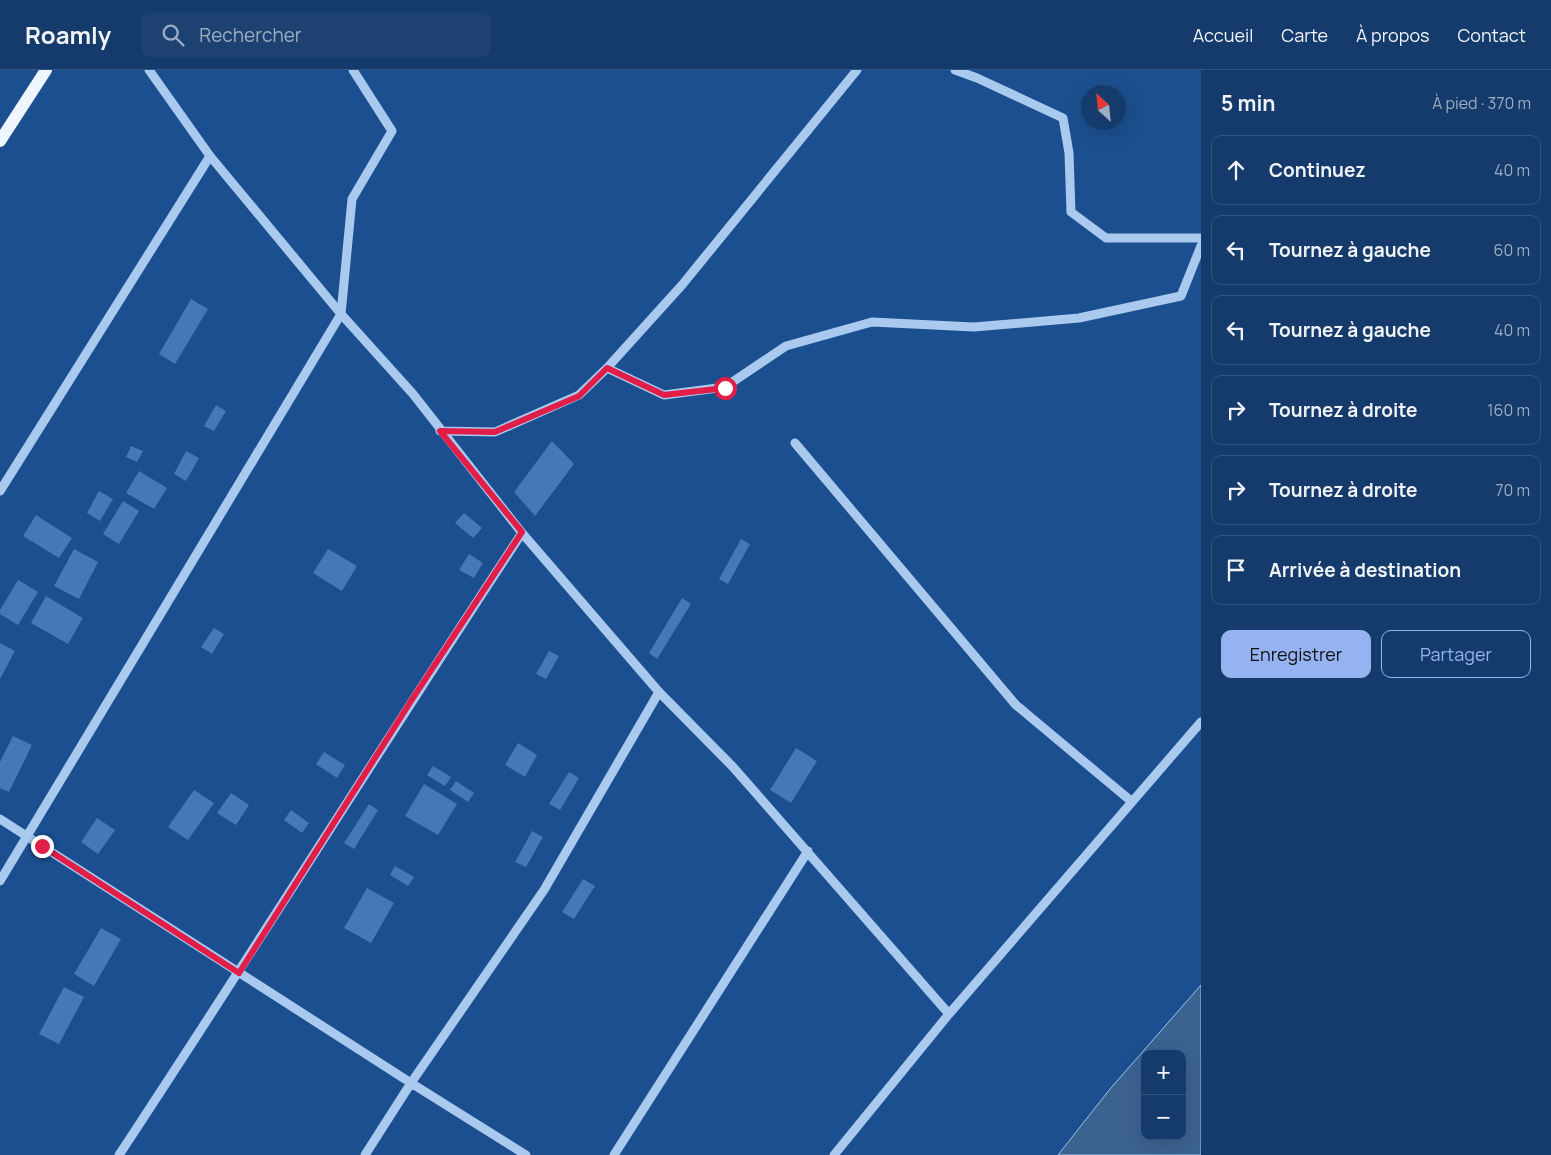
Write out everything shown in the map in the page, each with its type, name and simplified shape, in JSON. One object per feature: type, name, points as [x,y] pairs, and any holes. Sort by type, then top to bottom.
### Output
[{"type":"main road","points":[[0,141],[46,70]]},
{"type":"street","points":[[149,70],[210,156],[341,314],[413,394],[440,431],[522,532],[659,692],[733,767],[949,1014]]},
{"type":"street","points":[[0,881],[341,314],[352,199],[392,131],[352,70]]},
{"type":"street","points":[[440,431],[495,432],[579,396],[682,285],[856,70]]},
{"type":"street","points":[[955,70],[977,78],[1062,118],[1070,153],[1071,212],[1106,238],[1201,238]]},
{"type":"street","points":[[0,491],[210,156]]},
{"type":"street","points":[[607,368],[664,395],[725,388],[786,346],[872,322],[974,327],[1079,318],[1181,296],[1201,246]]},
{"type":"street","points":[[795,443],[1016,705],[1131,802]]},
{"type":"street","points":[[119,1155],[239,973],[411,701],[522,532]]},
{"type":"street","points":[[365,1155],[411,1083],[544,890],[659,692]]},
{"type":"street","points":[[834,1155],[949,1014],[1201,722]]},
{"type":"street","points":[[0,819],[526,1155]]},
{"type":"street","points":[[614,1155],[808,851]]},
{"type":"water","points":[[1201,985],[1201,1155],[1058,1155],[1110,1089],[1141,1054],[1141,1140],[1186,1140],[1186,1050],[1144,1050]]},
{"type":"building","points":[[191,299],[208,309],[175,364],[159,354]]},
{"type":"building","points":[[216,405],[226,411],[214,431],[204,426]]},
{"type":"building","points":[[552,441],[574,464],[535,516],[514,492]]},
{"type":"building","points":[[131,446],[143,451],[137,462],[126,457]]},
{"type":"building","points":[[186,451],[199,458],[186,481],[174,474]]},
{"type":"building","points":[[139,471],[167,488],[154,509],[126,493]]},
{"type":"building","points":[[99,491],[113,499],[100,521],[87,513]]},
{"type":"building","points":[[123,501],[139,511],[119,544],[103,534]]},
{"type":"building","points":[[464,513],[482,528],[473,538],[455,523]]},
{"type":"building","points":[[36,515],[72,538],[59,558],[23,536]]},
{"type":"building","points":[[741,539],[750,544],[728,584],[719,579]]},
{"type":"building","points":[[74,549],[98,562],[79,599],[54,586]]},
{"type":"building","points":[[328,549],[357,566],[342,591],[313,573]]},
{"type":"building","points":[[469,554],[483,563],[474,578],[459,570]]},
{"type":"building","points":[[18,580],[38,592],[18,625],[0,614],[0,610]]},
{"type":"building","points":[[46,596],[83,618],[68,644],[31,623]]},
{"type":"building","points":[[682,598],[691,604],[657,659],[649,653]]},
{"type":"building","points":[[214,628],[224,634],[212,654],[201,647]]},
{"type":"building","points":[[0,643],[15,651],[0,679]]},
{"type":"building","points":[[549,651],[559,656],[546,679],[536,674]]},
{"type":"building","points":[[13,736],[32,745],[9,792],[0,788],[0,762]]},
{"type":"building","points":[[518,743],[537,755],[525,777],[505,765]]},
{"type":"building","points":[[796,748],[817,761],[791,803],[770,790]]},
{"type":"building","points":[[324,752],[345,765],[337,778],[316,764]]},
{"type":"building","points":[[433,766],[451,777],[445,786],[427,775]]},
{"type":"building","points":[[569,772],[579,778],[560,810],[549,804]]},
{"type":"building","points":[[456,781],[474,793],[468,802],[450,790]]},
{"type":"building","points":[[424,784],[457,804],[438,835],[405,816]]},
{"type":"building","points":[[194,790],[214,803],[188,840],[168,827]]},
{"type":"building","points":[[231,793],[249,805],[236,825],[217,813]]},
{"type":"building","points":[[369,804],[378,810],[354,849],[344,843]]},
{"type":"building","points":[[291,810],[309,823],[302,833],[284,820]]},
{"type":"building","points":[[97,818],[115,830],[98,854],[81,842]]},
{"type":"building","points":[[532,831],[543,837],[526,867],[515,862]]},
{"type":"building","points":[[395,866],[414,877],[408,886],[390,875]]},
{"type":"building","points":[[583,879],[595,886],[574,919],[562,912]]},
{"type":"building","points":[[367,888],[394,903],[371,943],[344,928]]},
{"type":"building","points":[[101,928],[121,939],[94,986],[74,974]]},
{"type":"building","points":[[64,987],[84,997],[59,1044],[39,1034]]},
{"type":"route","points":[[42,846],[239,973],[411,701],[522,532],[440,431],[495,432],[579,396],[607,368],[664,395],[725,388]]}]
